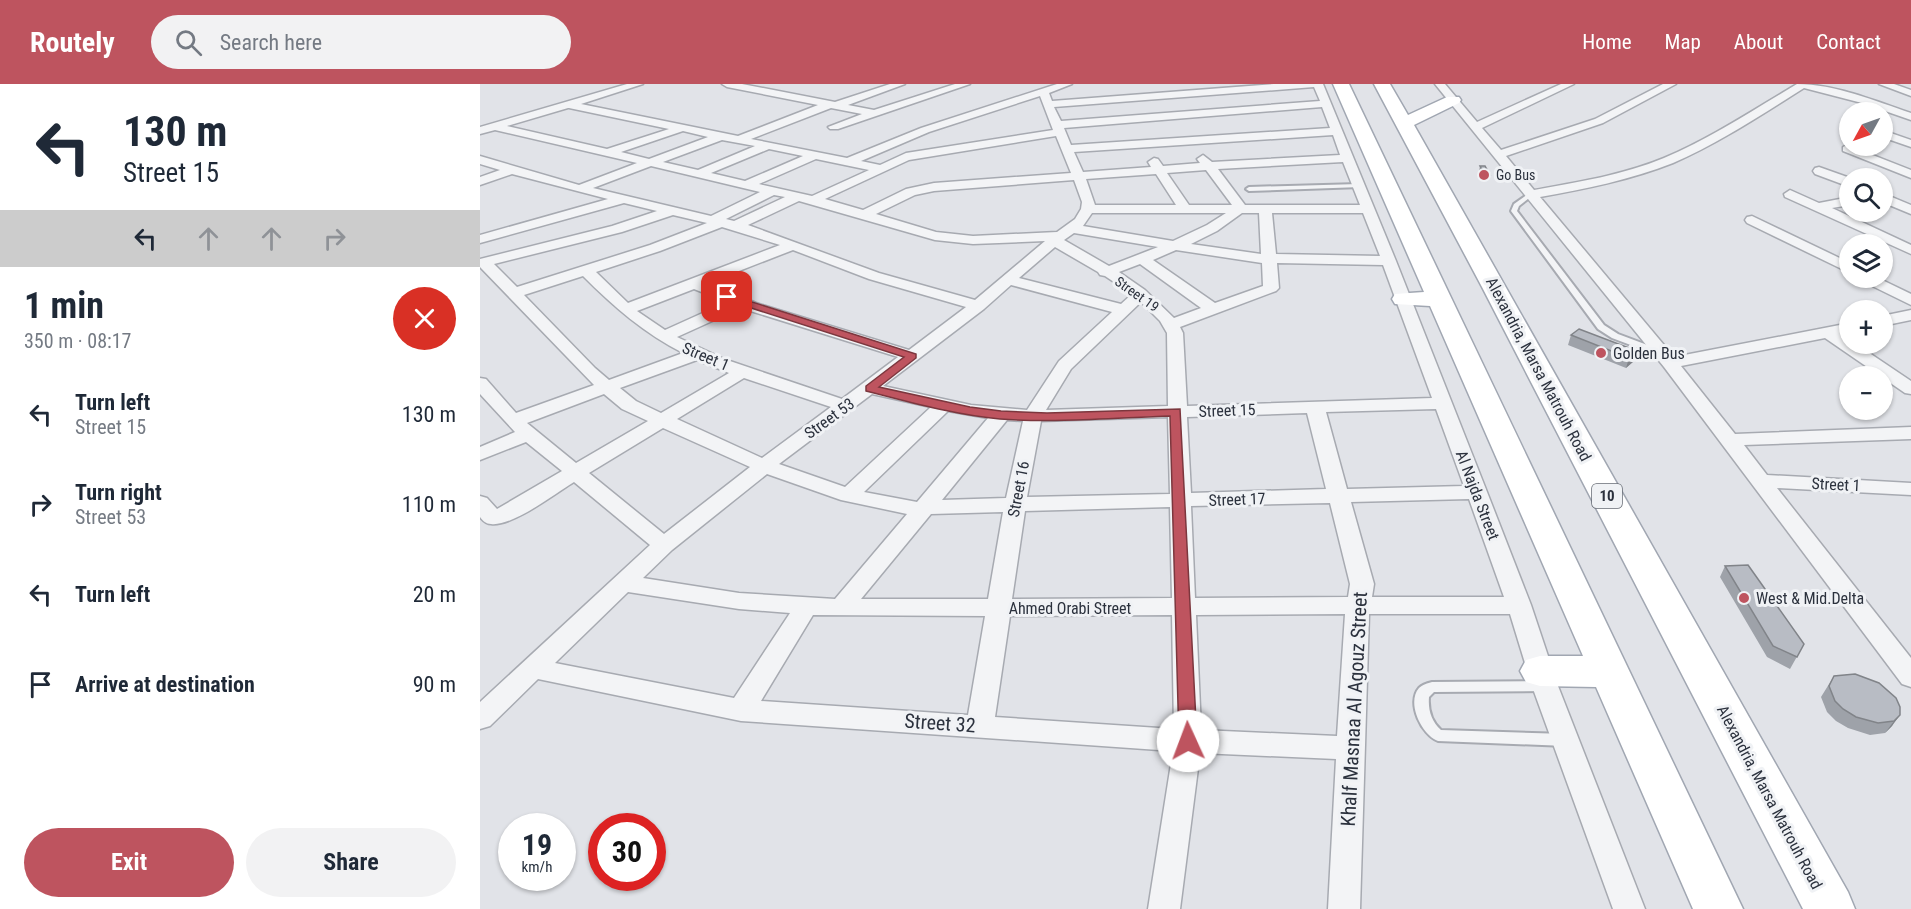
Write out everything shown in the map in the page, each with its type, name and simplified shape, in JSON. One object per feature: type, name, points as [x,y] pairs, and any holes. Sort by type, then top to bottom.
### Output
[{"type":"main road","name":"Alexandria, Marsa Matrouh Road","points":[[1382,84],[1830,909]]},
{"type":"main road","points":[[1334,94],[1439,299],[1718,909]]},
{"type":"main road","points":[[1405,123],[1453,100]]},
{"type":"main road","points":[[1404,299],[1439,299]]},
{"type":"main road","points":[[1543,679],[1609,672]]},
{"type":"street","points":[[611,84],[634,85]]},
{"type":"street","points":[[727,84],[872,113]]},
{"type":"street","points":[[834,127],[965,84]]},
{"type":"street","points":[[1046,98],[1067,84]]},
{"type":"street","points":[[1142,84],[1240,208]]},
{"type":"street","points":[[850,161],[908,136],[1046,98],[1151,95],[1186,88],[1316,84]]},
{"type":"street","name":"Al Najda Street","points":[[1316,84],[1334,94],[1337,131],[1477,492],[1519,605],[1543,679],[1629,909]]},
{"type":"street","points":[[1440,84],[1666,359],[1911,677]]},
{"type":"street","points":[[1475,127],[1569,84]]},
{"type":"street","points":[[1641,84],[1666,87]]},
{"type":"street","points":[[1884,84],[1911,93]]},
{"type":"street","points":[[480,131],[634,85]]},
{"type":"street","points":[[740,139],[894,85]]},
{"type":"street","points":[[1530,195],[1593,184],[1669,160],[1706,143],[1803,85],[1905,112],[1911,117]]},
{"type":"street","points":[[780,94],[800,87]]},
{"type":"street","points":[[1498,155],[1599,121],[1666,87]]},
{"type":"street","points":[[1061,136],[1142,145],[1178,129],[1334,94]]},
{"type":"street","points":[[1046,98],[1089,202],[1088,209],[1368,209]]},
{"type":"street","points":[[569,105],[879,168]]},
{"type":"street","points":[[1125,119],[1185,209]]},
{"type":"street","points":[[813,200],[906,157],[992,143],[1061,136],[1125,119],[1178,129],[1337,131]]},
{"type":"street","points":[[495,127],[813,200],[917,232],[951,238],[1062,235],[1172,246],[1270,260],[1389,261]]},
{"type":"street","points":[[607,153],[683,128]]},
{"type":"street","points":[[578,189],[721,135]]},
{"type":"street","points":[[1893,138],[1911,144]]},
{"type":"street","points":[[992,143],[1000,157]]},
{"type":"street","points":[[698,174],[769,145]]},
{"type":"street","points":[[746,185],[815,155]]},
{"type":"street","points":[[1864,156],[1911,174]]},
{"type":"street","points":[[864,215],[920,190],[1158,169],[1347,158]]},
{"type":"street","points":[[480,160],[578,189],[736,226],[874,276],[978,306]]},
{"type":"street","points":[[480,181],[512,170]]},
{"type":"street","points":[[1819,171],[1839,179]]},
{"type":"street","points":[[514,292],[665,245],[716,222],[772,191]]},
{"type":"street","points":[[1790,194],[1911,250]]},
{"type":"street","points":[[736,226],[796,197]]},
{"type":"street","points":[[480,239],[623,199]]},
{"type":"street","points":[[1893,202],[1911,210]]},
{"type":"street","points":[[1817,207],[1839,203]]},
{"type":"street","points":[[1105,272],[1172,246],[1221,223],[1240,208]]},
{"type":"street","points":[[1172,324],[1271,288],[1265,208]]},
{"type":"street","name":"Street 53","points":[[480,718],[664,545],[764,466],[978,306],[1080,222],[1088,209]]},
{"type":"street","points":[[482,263],[617,229],[672,211]]},
{"type":"street","points":[[1752,220],[1839,264]]},
{"type":"street","name":"Street 19","points":[[1062,235],[1105,272],[1141,294],[1166,315],[1175,333],[1188,741],[1164,909]]},
{"type":"street","points":[[627,309],[793,245]]},
{"type":"street","points":[[1141,258],[1211,308]]},
{"type":"street","name":"Street 17","points":[[482,263],[514,292],[606,388],[629,405],[764,466],[848,495],[923,509],[1477,492]]},
{"type":"street","name":"Street 1","points":[[586,270],[645,325],[664,337],[697,354],[846,406]]},
{"type":"street","points":[[1008,280],[1123,310]]},
{"type":"street","points":[[694,283],[741,302],[912,356]]},
{"type":"street","points":[[1887,288],[1911,300]]},
{"type":"street","name":"Street 16","points":[[980,726],[1015,505],[1033,416],[1065,364],[1141,294]]},
{"type":"street","points":[[664,337],[741,302]]},
{"type":"street","points":[[1666,359],[1839,330]]},
{"type":"street","points":[[1828,332],[1911,389]]},
{"type":"street","points":[[480,454],[520,427],[606,388],[697,354]]},
{"type":"street","points":[[480,503],[490,517],[498,517],[744,371]]},
{"type":"street","points":[[480,383],[520,427],[664,545]]},
{"type":"street","name":"Street 15","points":[[870,388],[1001,415],[1033,416],[1443,403]]},
{"type":"street","points":[[848,495],[944,405]]},
{"type":"street","name":"Khalf Masnaa Al Agouz Street","points":[[1315,407],[1362,584],[1355,625],[1344,909]]},
{"type":"street","points":[[842,608],[1001,415]]},
{"type":"street","points":[[1729,440],[1911,433]]},
{"type":"street","name":"Street 1","points":[[1761,481],[1911,489]]},
{"type":"street","name":"Ahmed Orabi Street","points":[[622,583],[739,601],[842,608],[1519,605]]},
{"type":"street","points":[[741,710],[806,607]]},
{"type":"street","name":"Street 32","points":[[532,668],[741,710],[1188,741],[1351,748]]},
{"type":"lane","points":[[1249,189],[1359,186]]},
{"type":"lane","points":[[1530,195],[1516,205],[1514,211],[1601,327],[1625,341],[1666,359]]},
{"type":"lane","points":[[1543,679],[1432,687],[1424,692],[1422,700],[1427,724],[1438,735],[1566,740]]},
{"type":"building","points":[[1480,166],[1485,166],[1490,175],[1485,175]]},
{"type":"building","points":[[1579,329],[1637,351],[1629,358],[1571,335]]},
{"type":"building","points":[[1748,565],[1804,644],[1797,657],[1773,646],[1725,566]]},
{"type":"building","points":[[1855,674],[1879,683],[1896,698],[1900,707],[1900,715],[1894,721],[1878,723],[1856,717],[1835,701],[1829,686],[1834,676]]},
{"type":"place","name":"Go Bus","points":[[1484,175]]},
{"type":"place","name":"Golden Bus","points":[[1601,353]]},
{"type":"place","name":"West & Mid.Delta","points":[[1744,598]]},
{"type":"route","points":[[727,297],[771,313],[912,356],[870,388],[970,411],[1001,415],[1176,412],[1188,741]]}]
